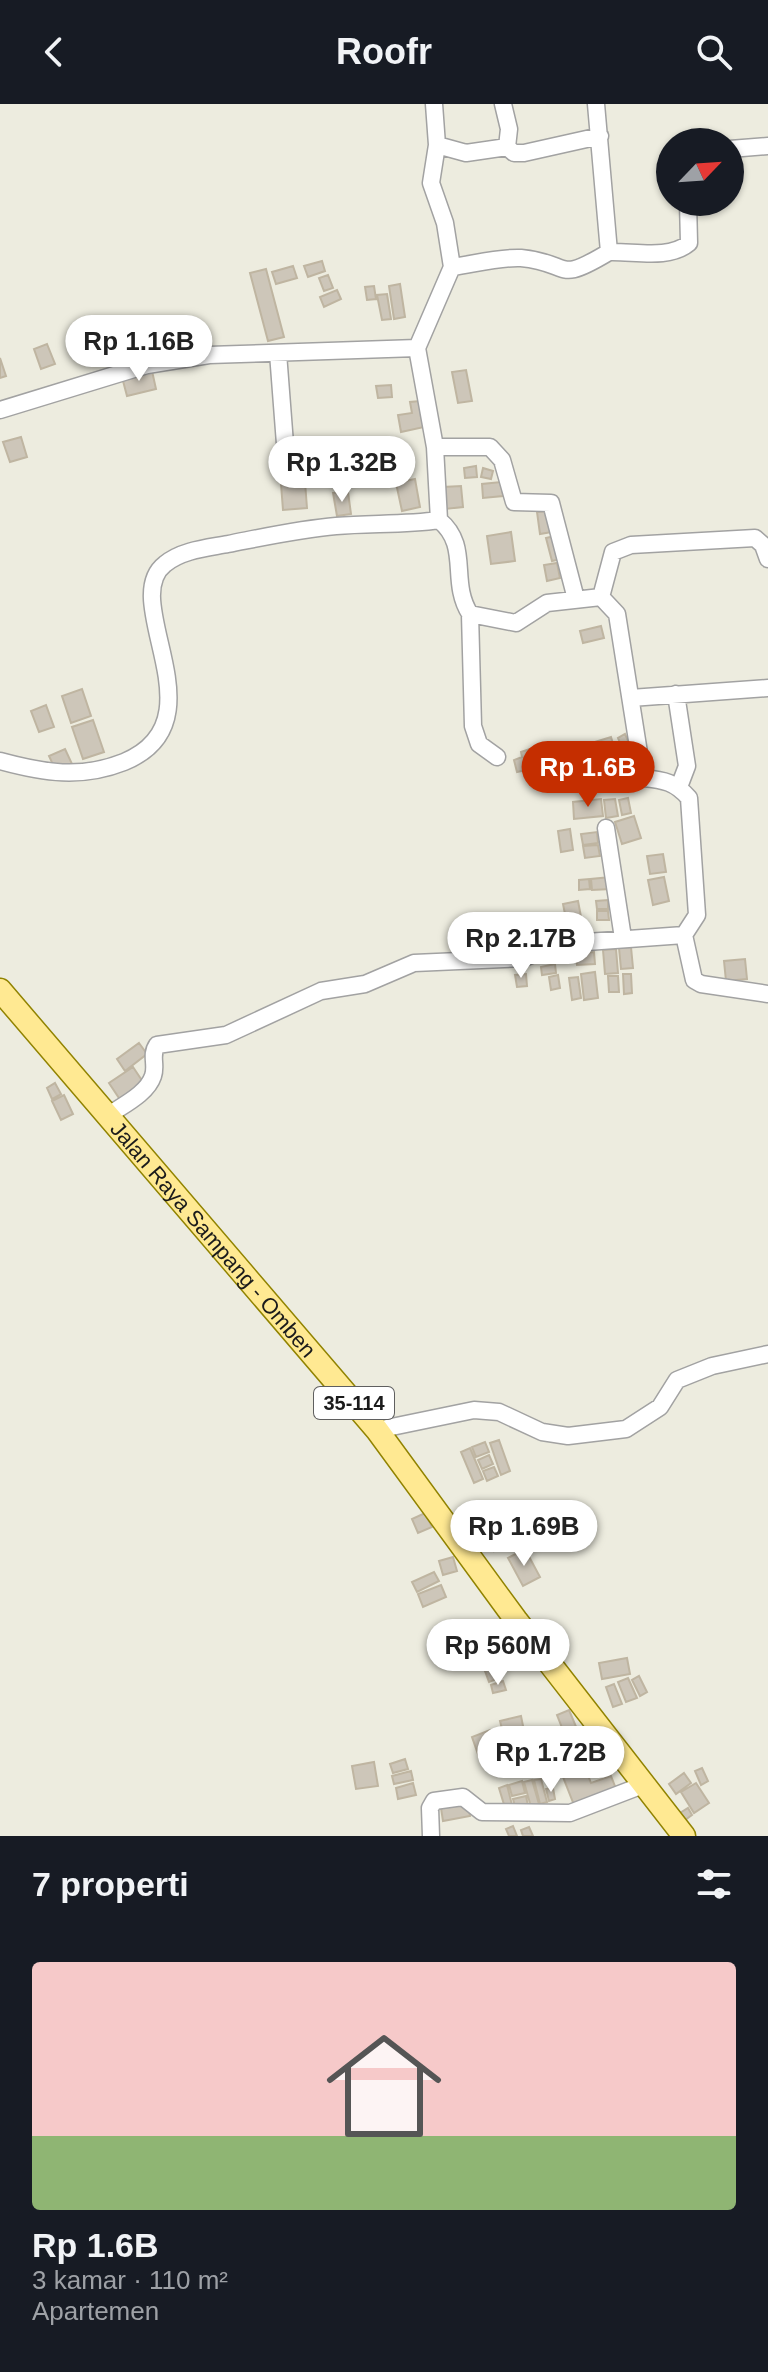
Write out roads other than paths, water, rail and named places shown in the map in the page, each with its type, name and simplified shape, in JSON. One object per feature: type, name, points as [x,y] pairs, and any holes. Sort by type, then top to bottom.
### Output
[{"type":"main road","name":"Jalan Raya Sampang - Omben","points":[[0,990],[377,1430],[516,1620],[684,1836]]},
{"type":"street","points":[[434,104],[437,145],[431,183],[445,223],[452,267],[417,348],[435,447],[439,520],[457,541],[460,592],[470,614],[473,726],[479,744],[497,757]]},
{"type":"street","points":[[503,104],[509,129],[507,147]]},
{"type":"street","points":[[596,104],[609,252]]},
{"type":"street","points":[[437,145],[466,153],[507,147],[514,153],[524,153],[600,136]]},
{"type":"street","points":[[744,148],[768,146]]},
{"type":"street","points":[[452,267],[522,258],[573,271],[609,252],[666,254],[683,249],[689,243],[688,216]]},
{"type":"street","points":[[0,410],[147,365],[209,355],[417,348]]},
{"type":"street","points":[[278,353],[285,444]]},
{"type":"street","points":[[435,447],[490,447],[502,460],[514,502],[547,501],[555,506],[576,599]]},
{"type":"street","points":[[0,761],[66,775],[85,774],[127,761],[155,744],[168,716],[164,658],[150,590],[155,574],[176,557],[198,549],[282,533],[337,526],[401,525],[439,520]]},
{"type":"street","points":[[601,597],[613,552],[631,545],[755,538],[763,545],[768,559]]},
{"type":"street","points":[[470,614],[516,623],[547,603],[601,597]]},
{"type":"street","points":[[601,597],[617,614],[643,778],[665,780],[679,787],[689,798],[697,915],[684,935],[694,980],[701,984],[768,994]]},
{"type":"street","points":[[631,698],[768,688]]},
{"type":"street","points":[[676,694],[687,766],[679,787]]},
{"type":"street","points":[[606,828],[623,938]]},
{"type":"street","points":[[109,1115],[146,1088],[153,1075],[153,1051],[157,1045],[226,1035],[321,991],[365,984],[414,963],[524,958],[551,947],[623,938],[684,935]]},
{"type":"street","points":[[377,1430],[474,1410],[499,1412],[542,1432],[568,1436],[626,1429],[660,1407],[677,1380],[712,1366],[768,1354]]},
{"type":"street","points":[[431,1836],[430,1808],[434,1801],[463,1797],[482,1812],[570,1813],[643,1785]]}]
